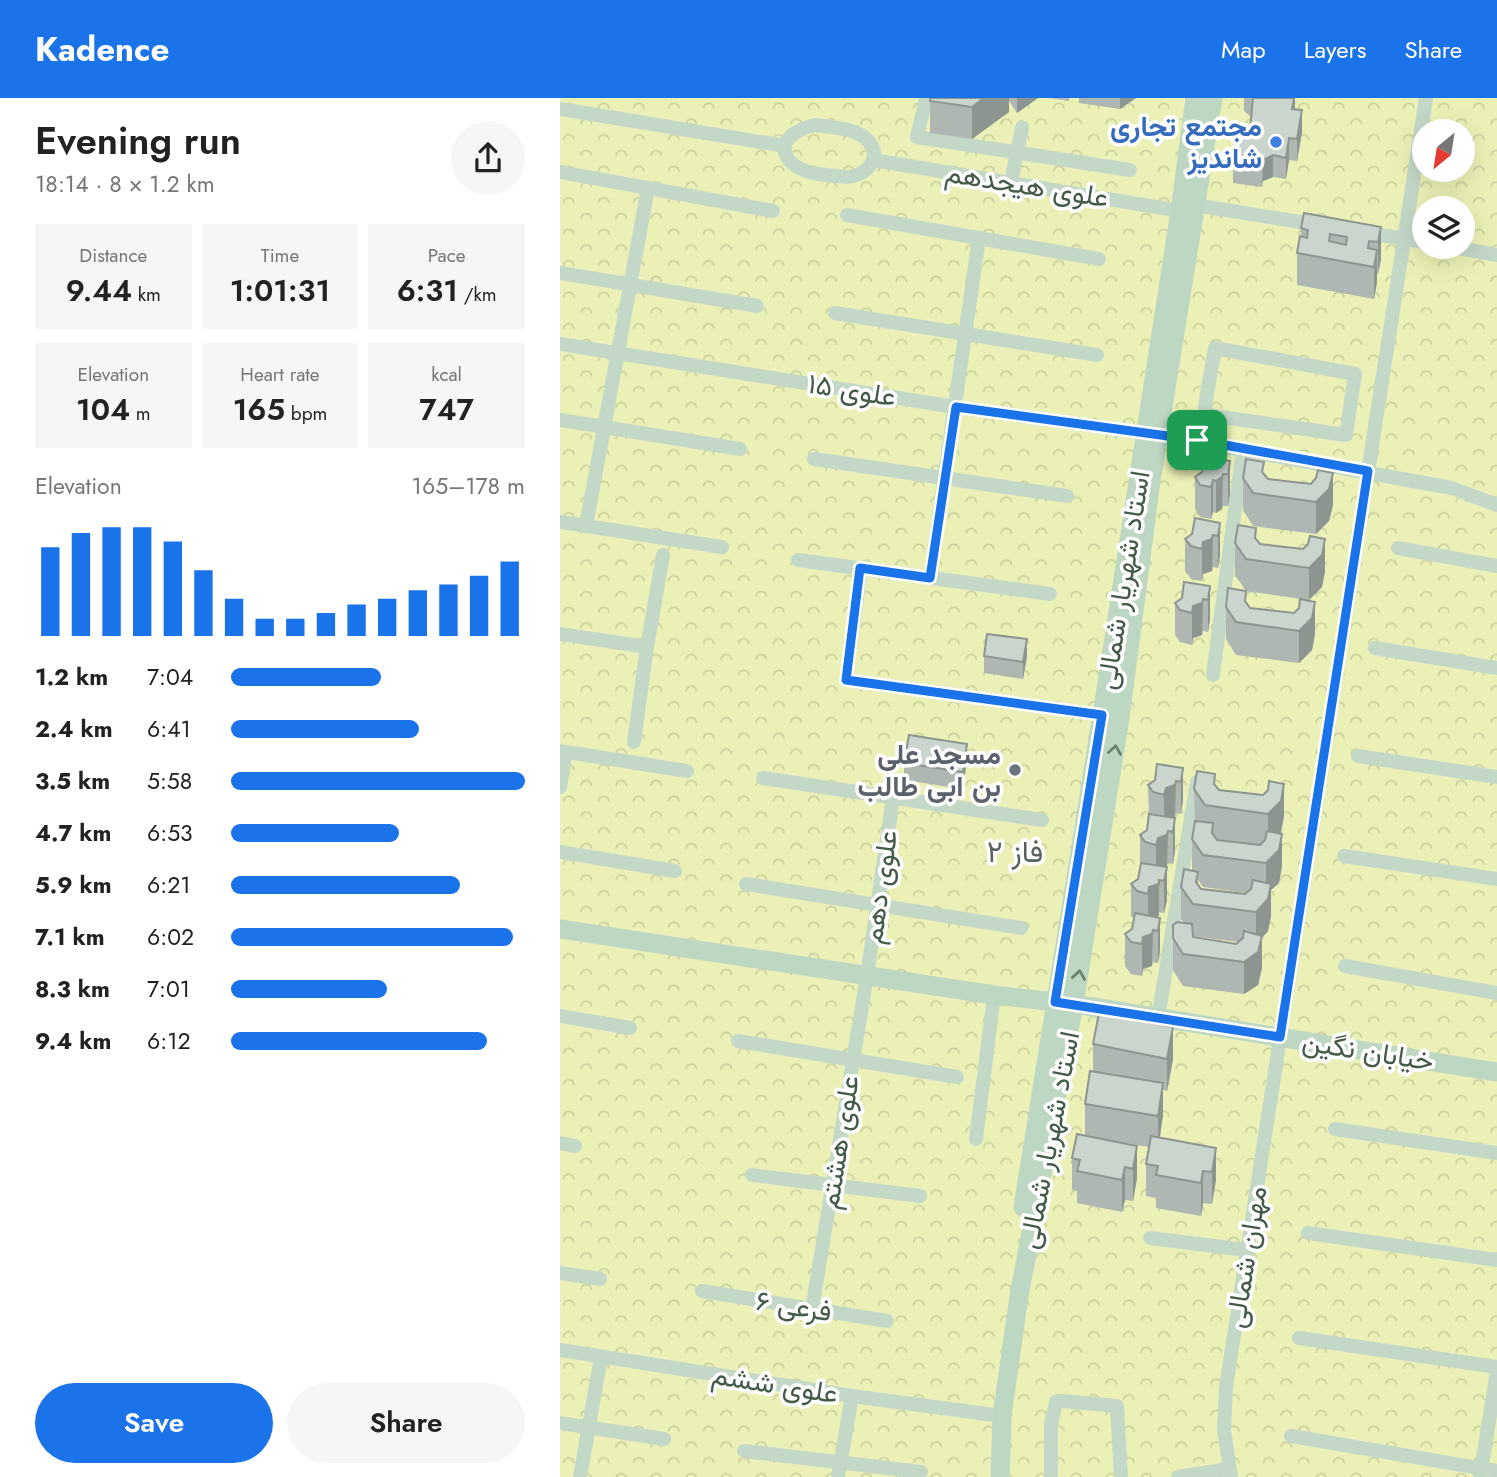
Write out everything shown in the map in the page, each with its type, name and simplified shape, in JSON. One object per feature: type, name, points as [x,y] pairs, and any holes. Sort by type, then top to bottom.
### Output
[{"type":"street","points":[[926,98],[917,137],[1130,170]]},
{"type":"street","name":"استاد شهریار شمالی","points":[[1188,208],[1195,98]]},
{"type":"street","name":"استاد شهریار شمالی","points":[[989,1477],[996,1415],[1019,1296],[1111,717],[1188,208],[1213,98]]},
{"type":"street","name":"مهران شمالی","points":[[1230,1473],[1224,1430],[1226,1387],[1426,98]]},
{"type":"street","points":[[560,108],[785,146]]},
{"type":"street","points":[[815,125],[834,127],[863,137],[871,145],[873,160],[867,170],[855,177],[822,174],[793,164],[786,154],[785,146],[789,136],[800,128],[815,125]]},
{"type":"street","points":[[1011,183],[1022,127]]},
{"type":"street","name":"علوی هیجدهم","points":[[873,160],[1011,183],[1326,226]]},
{"type":"street","points":[[560,172],[773,211]]},
{"type":"street","points":[[586,526],[648,188]]},
{"type":"street","points":[[847,215],[1099,259]]},
{"type":"street","points":[[1353,230],[1412,240]]},
{"type":"street","points":[[930,578],[979,238]]},
{"type":"street","points":[[1475,250],[1497,254]]},
{"type":"street","points":[[560,273],[757,306]]},
{"type":"street","points":[[835,313],[1097,355]]},
{"type":"street","name":"علوی ۱۵","points":[[560,344],[956,407],[1197,440],[1452,488],[1497,505]]},
{"type":"street","points":[[1197,440],[1208,415],[1346,435],[1355,374],[1215,348],[1205,406]]},
{"type":"street","points":[[560,420],[740,449]]},
{"type":"street","points":[[1213,675],[1243,449]]},
{"type":"street","points":[[814,459],[1067,496]]},
{"type":"street","points":[[560,522],[722,547]]},
{"type":"street","points":[[1398,548],[1497,566]]},
{"type":"street","points":[[634,742],[663,555]]},
{"type":"street","points":[[798,560],[1050,594]]},
{"type":"street","points":[[860,568],[846,680],[1111,717]]},
{"type":"street","points":[[560,634],[647,648]]},
{"type":"street","points":[[1375,648],[1497,668]]},
{"type":"street","points":[[560,787],[563,751],[687,771]]},
{"type":"street","points":[[1358,756],[1497,777]]},
{"type":"street","points":[[763,778],[1042,821]]},
{"type":"street","points":[[1158,1018],[1198,782]]},
{"type":"street","name":"علوی دهم","points":[[867,976],[893,798]]},
{"type":"street","points":[[560,852],[675,871]]},
{"type":"street","points":[[1344,856],[1497,879]]},
{"type":"street","points":[[746,884],[1021,929]]},
{"type":"street","name":"خیابان نگین","points":[[560,929],[995,995],[1064,1003],[1497,1072]]},
{"type":"street","points":[[1345,966],[1497,993]]},
{"type":"street","name":"علوی هشتم","points":[[812,1309],[867,976]]},
{"type":"street","points":[[976,1139],[995,995]]},
{"type":"street","points":[[560,1016],[630,1028]]},
{"type":"street","points":[[738,1041],[957,1077]]},
{"type":"street","points":[[1335,1129],[1497,1153]]},
{"type":"street","points":[[560,1143],[575,1146]]},
{"type":"street","points":[[752,1175],[920,1196]]},
{"type":"street","points":[[1308,1233],[1497,1260]]},
{"type":"street","points":[[1150,1238],[1246,1250]]},
{"type":"street","points":[[560,1273],[600,1279]]},
{"type":"street","name":"فرعی ۶","points":[[702,1291],[887,1321]]},
{"type":"street","points":[[1299,1338],[1497,1369],[1480,1473]]},
{"type":"street","name":"علوی ششم","points":[[560,1350],[852,1396],[996,1415]]},
{"type":"street","points":[[580,1477],[601,1357]]},
{"type":"street","points":[[839,1470],[852,1396]]},
{"type":"street","points":[[1051,1477],[1051,1424],[1056,1402],[1063,1401],[1117,1406],[1121,1477]]},
{"type":"street","name":"استاد شهریار شمالی","points":[[996,1415],[1000,1477]]},
{"type":"street","points":[[560,1423],[664,1439]]},
{"type":"street","points":[[1291,1436],[1480,1473],[1497,1471]]},
{"type":"street","points":[[744,1451],[839,1470],[921,1472]]},
{"type":"street","points":[[1178,1477],[1230,1473]]},
{"type":"green space","points":[[560,98],[1497,98],[1497,1477],[560,1477]]},
{"type":"building","points":[[930,98],[984,98],[972,107],[930,101]]},
{"type":"building","name":"مجتمع تجاری شاندیز","points":[[1253,98],[1294,98],[1292,109],[1302,110],[1297,139],[1289,138],[1286,158],[1273,155],[1263,160],[1262,165],[1233,161],[1236,141],[1250,130]]},
{"type":"building","points":[[1304,213],[1381,227],[1378,242],[1369,241],[1368,248],[1377,250],[1374,267],[1297,253],[1300,236],[1307,238],[1308,230],[1301,228]],"holes":[[[1330,234],[1347,237],[1346,245],[1329,241]]]},
{"type":"building","points":[[1204,457],[1230,461],[1228,474],[1213,480],[1211,487],[1200,485],[1195,477],[1202,472]]},
{"type":"building","points":[[1246,459],[1264,462],[1262,472],[1268,479],[1311,484],[1318,470],[1333,473],[1329,489],[1316,502],[1253,493],[1243,478]]},
{"type":"building","points":[[1195,518],[1220,523],[1218,536],[1213,535],[1212,539],[1203,542],[1202,549],[1191,546],[1185,539],[1192,534]]},
{"type":"building","points":[[1238,525],[1256,528],[1255,538],[1260,544],[1303,549],[1310,536],[1325,539],[1322,555],[1309,568],[1246,559],[1235,543]]},
{"type":"building","points":[[1184,582],[1210,586],[1208,600],[1203,599],[1202,603],[1193,606],[1192,613],[1180,610],[1175,603],[1182,598]]},
{"type":"building","points":[[1228,588],[1246,591],[1245,601],[1250,608],[1294,613],[1299,608],[1300,599],[1315,602],[1312,618],[1299,631],[1236,622],[1226,607]]},
{"type":"building","points":[[987,634],[1027,639],[1023,662],[984,656]]},
{"type":"building","points":[[909,735],[967,744],[963,772],[904,763]]},
{"type":"building","points":[[1157,764],[1183,768],[1181,782],[1176,781],[1175,785],[1166,788],[1164,795],[1153,792],[1148,785],[1155,780]]},
{"type":"building","points":[[1197,771],[1215,774],[1214,784],[1219,790],[1263,795],[1268,790],[1269,781],[1284,784],[1281,801],[1268,814],[1205,805],[1194,789]]},
{"type":"building","points":[[1149,814],[1175,818],[1173,832],[1168,831],[1167,835],[1158,838],[1156,845],[1145,842],[1140,835],[1147,830]]},
{"type":"building","points":[[1195,821],[1213,823],[1212,833],[1217,840],[1260,845],[1265,840],[1267,831],[1282,834],[1279,850],[1266,863],[1203,855],[1192,839]]},
{"type":"building","points":[[1141,863],[1167,867],[1164,881],[1159,880],[1159,884],[1149,887],[1148,894],[1137,891],[1131,884],[1138,879]]},
{"type":"building","points":[[1184,869],[1198,872],[1196,882],[1201,889],[1245,894],[1251,889],[1253,880],[1271,884],[1268,899],[1256,912],[1193,904],[1181,887]]},
{"type":"building","points":[[1135,913],[1160,918],[1158,931],[1153,930],[1152,934],[1143,937],[1142,944],[1131,942],[1125,934],[1132,929]]},
{"type":"building","points":[[1177,922],[1192,924],[1193,937],[1236,944],[1243,938],[1244,931],[1262,936],[1258,952],[1244,962],[1183,954],[1173,938],[1173,925]]},
{"type":"building","points":[[1099,1013],[1173,1027],[1167,1059],[1093,1044]]},
{"type":"building","points":[[1090,1071],[1163,1083],[1158,1116],[1085,1104]]},
{"type":"building","points":[[1077,1134],[1137,1146],[1133,1169],[1125,1167],[1122,1180],[1077,1171],[1080,1160],[1072,1158]]},
{"type":"building","points":[[1151,1136],[1216,1148],[1212,1172],[1203,1171],[1201,1183],[1156,1175],[1158,1166],[1146,1164]]},
{"type":"place","name":"مجتمع تجاری شاندیز","points":[[1276,142]]},
{"type":"place","name":"مسجد علی بن ابی طالب","points":[[1015,770]]},
{"type":"district","name":"فاز ۲","points":[[1015,851]]},
{"type":"route","points":[[956,407],[1197,440],[1368,471],[1280,1037],[1055,1002],[1102,715],[846,680],[860,568],[930,578],[956,407]]}]
